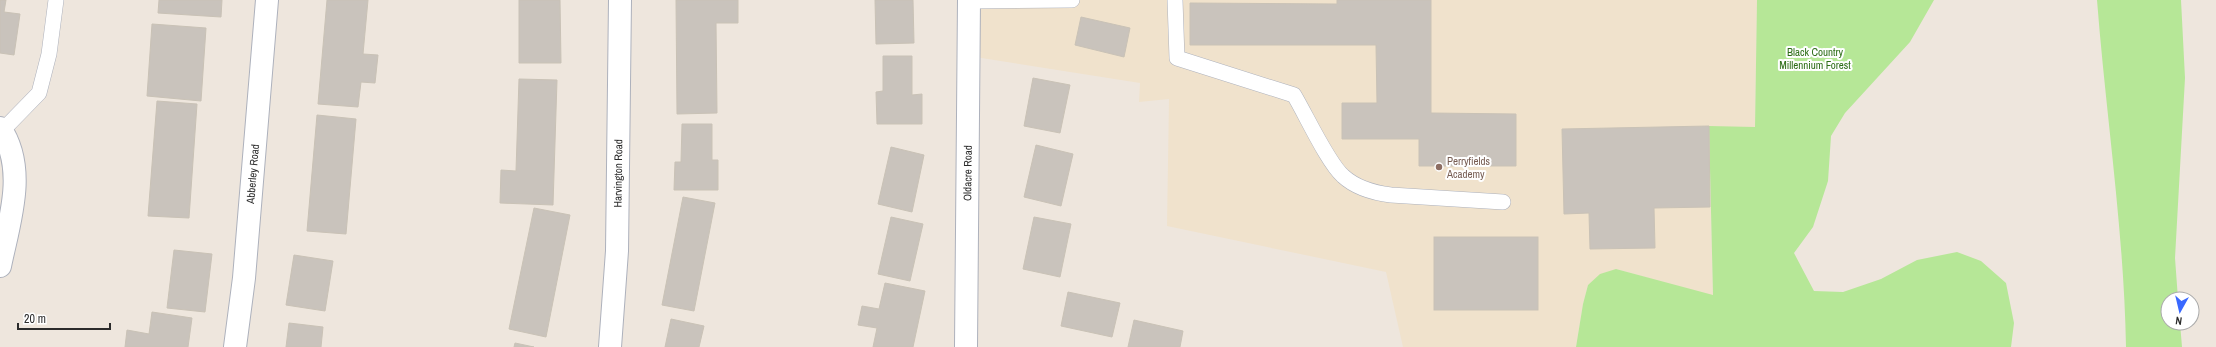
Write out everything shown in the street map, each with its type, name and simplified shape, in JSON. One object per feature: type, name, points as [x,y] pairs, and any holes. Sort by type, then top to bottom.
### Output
[{"type":"street","name":"Abberley Road","points":[[235,347],[244,278],[267,0]]},
{"type":"street","name":"Harvington Road","points":[[610,347],[617,251],[620,0]]},
{"type":"street","name":"Oldacre Road","points":[[966,347],[969,1]]},
{"type":"street","points":[[0,266],[15,190],[13,154],[1,129]]},
{"type":"lane","points":[[1,129],[39,93],[48,54],[56,0]]},
{"type":"lane","points":[[969,1],[1072,0]]},
{"type":"lane","points":[[1176,0],[1177,58],[1294,95],[1336,168],[1351,182],[1373,192],[1391,195],[1503,202]]},
{"type":"shaded area","name":"Perryfields Academy","points":[[969,0],[1757,0],[1755,128],[1709,127],[1713,296],[1616,269],[1588,285],[1583,304],[1576,347],[1403,347],[1386,272],[1167,226],[1169,99],[1139,102],[1140,83],[969,56]]},
{"type":"green space","name":"Black Country Millennium Forest","points":[[1757,0],[1934,0],[1910,42],[1845,113],[1831,136],[1828,181],[1813,227],[1794,253],[1814,291],[1843,292],[1881,279],[1917,260],[1957,252],[1981,261],[2006,283],[2014,323],[2011,347],[1576,347],[1583,304],[1588,285],[1600,274],[1616,269],[1713,295],[1709,126],[1755,127]]},
{"type":"green space","points":[[2097,0],[2181,0],[2185,78],[2175,258],[2177,291],[2160,291],[2160,331],[2181,331],[2182,347],[2126,347],[2122,260]]},
{"type":"building","points":[[0,0],[6,0],[4,12],[20,14],[14,55],[0,53]]},
{"type":"building","points":[[159,0],[222,0],[221,17],[158,13]]},
{"type":"building","points":[[327,0],[368,0],[363,54],[378,55],[375,83],[361,82],[358,107],[318,104]]},
{"type":"building","points":[[519,0],[560,0],[561,63],[519,63]]},
{"type":"building","points":[[676,0],[738,0],[738,23],[716,23],[717,113],[677,114]]},
{"type":"building","points":[[875,0],[913,0],[914,43],[876,44]]},
{"type":"building","points":[[1337,0],[1431,0],[1431,113],[1516,114],[1516,166],[1419,166],[1419,139],[1342,139],[1342,103],[1377,103],[1376,45],[1190,45],[1190,3],[1337,4]]},
{"type":"building","points":[[1081,17],[1130,28],[1124,57],[1075,45]]},
{"type":"building","points":[[152,24],[206,28],[201,101],[147,96]]},
{"type":"building","points":[[883,56],[912,56],[912,95],[922,94],[922,124],[877,124],[876,92],[883,91]]},
{"type":"building","points":[[1033,78],[1070,85],[1060,133],[1024,126]]},
{"type":"building","points":[[519,79],[557,80],[553,205],[500,203],[501,170],[516,171]]},
{"type":"building","points":[[157,101],[197,104],[189,218],[148,216]]},
{"type":"building","points":[[317,115],[356,119],[346,234],[307,231]]},
{"type":"building","points":[[682,124],[712,124],[712,160],[718,160],[718,190],[674,190],[675,162],[681,162]]},
{"type":"building","points":[[1709,126],[1710,207],[1654,208],[1655,248],[1590,249],[1589,213],[1564,214],[1562,129]]},
{"type":"building","points":[[1036,145],[1073,154],[1061,206],[1024,197]]},
{"type":"building","points":[[891,147],[924,155],[912,212],[878,204]]},
{"type":"building","points":[[683,197],[715,203],[694,311],[662,305]]},
{"type":"building","points":[[534,208],[570,215],[546,337],[509,329]]},
{"type":"building","points":[[891,217],[923,224],[910,281],[878,274]]},
{"type":"building","points":[[1034,217],[1071,224],[1060,277],[1023,269]]},
{"type":"building","points":[[1434,237],[1538,237],[1538,310],[1434,310]]},
{"type":"building","points":[[174,250],[212,254],[205,312],[167,308]]},
{"type":"building","points":[[294,255],[333,261],[325,311],[286,305]]},
{"type":"building","points":[[885,283],[925,291],[913,347],[873,347],[877,328],[858,325],[862,306],[879,309]]},
{"type":"building","points":[[1068,292],[1120,303],[1112,337],[1061,326]]},
{"type":"building","points":[[152,312],[192,318],[188,347],[125,347],[127,330],[149,334]]},
{"type":"building","points":[[671,319],[704,326],[699,347],[665,347]]},
{"type":"building","points":[[1134,320],[1183,331],[1180,347],[1128,347]]},
{"type":"building","points":[[289,323],[323,327],[321,347],[286,347]]},
{"type":"building","points":[[515,343],[534,347],[514,347]]},
{"type":"place","name":"Perryfields Academy","points":[[1439,167]]}]
